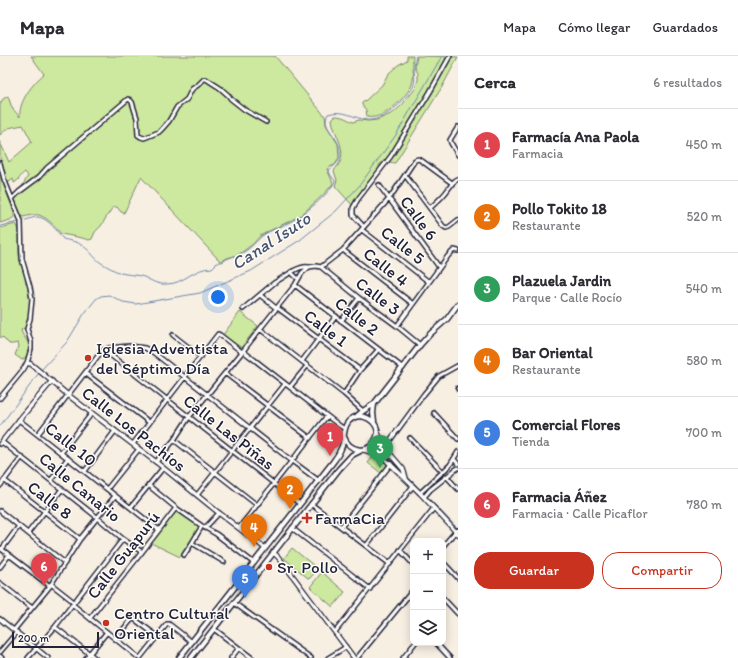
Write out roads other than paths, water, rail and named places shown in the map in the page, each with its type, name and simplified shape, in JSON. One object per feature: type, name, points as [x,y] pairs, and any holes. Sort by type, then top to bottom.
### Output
[{"type":"main road","points":[[179,658],[333,462],[342,448],[344,428],[348,422],[363,410],[374,404],[420,345],[447,318],[458,304]]},
{"type":"main road","points":[[191,658],[339,468],[352,455],[375,442],[377,432],[373,413],[374,404]]},
{"type":"main road","points":[[355,417],[366,417],[376,426]]},
{"type":"main road","points":[[344,437],[348,445],[353,448],[363,450]]},
{"type":"main road","points":[[333,462],[338,464],[339,468]]},
{"type":"main road","points":[[220,606],[220,614],[226,614]]},
{"type":"main road","points":[[213,615],[218,615],[219,621]]},
{"type":"street","name":"Calle 5","points":[[429,282],[363,229],[353,215],[353,208],[358,199],[391,156],[450,56]]},
{"type":"street","points":[[12,199],[128,99],[132,102],[137,118],[138,135],[144,138],[162,129],[169,121],[177,107],[188,99],[192,89],[204,79],[220,88],[245,110],[266,122]]},
{"type":"street","points":[[458,127],[450,140],[458,155]]},
{"type":"street","points":[[454,134],[458,132]]},
{"type":"street","points":[[243,309],[274,283],[291,272],[306,266],[321,267],[343,250],[389,199],[415,160],[420,160],[452,183]]},
{"type":"street","points":[[0,163],[4,179],[21,221],[22,260],[32,299],[30,320],[27,329],[31,342],[29,364],[0,398]]},
{"type":"street","points":[[405,175],[443,226],[446,228],[449,227],[458,220]]},
{"type":"street","points":[[430,208],[440,199],[452,183],[458,179]]},
{"type":"street","name":"Calle 6","points":[[379,185],[439,267]]},
{"type":"street","name":"Calle 4","points":[[343,250],[413,304]]},
{"type":"street","points":[[397,326],[451,252],[454,250],[458,251]]},
{"type":"street","points":[[156,462],[174,440],[189,417],[243,352],[295,285],[302,273],[309,267]]},
{"type":"street","name":"Calle 3","points":[[321,267],[420,345]]},
{"type":"street","points":[[291,272],[298,279]]},
{"type":"street","name":"Calle 2","points":[[295,285],[403,368]]},
{"type":"street","name":"Calle 1","points":[[260,295],[360,370]]},
{"type":"street","points":[[341,321],[359,298]]},
{"type":"street","points":[[302,361],[336,316]]},
{"type":"street","points":[[260,329],[363,410]]},
{"type":"street","points":[[133,444],[218,334],[344,428]]},
{"type":"street","points":[[173,335],[201,357]]},
{"type":"street","points":[[38,434],[101,352],[109,348],[129,346],[145,348],[154,353],[319,481]]},
{"type":"street","name":"Calle Las Piñas","points":[[104,350],[300,504]]},
{"type":"street","points":[[344,394],[360,370],[378,350]]},
{"type":"street","name":"Calle Los Pachíos","points":[[29,364],[265,548]]},
{"type":"street","points":[[290,387],[307,366]]},
{"type":"street","points":[[384,446],[439,376],[457,366]]},
{"type":"street","points":[[85,373],[149,422]]},
{"type":"street","points":[[225,373],[310,438]]},
{"type":"street","points":[[1,443],[52,381]]},
{"type":"street","points":[[197,495],[285,384]]},
{"type":"street","points":[[61,453],[92,413]]},
{"type":"street","points":[[434,413],[458,439]]},
{"type":"street","points":[[239,528],[327,416]]},
{"type":"street","name":"Calle 10","points":[[19,420],[159,530]]},
{"type":"street","points":[[84,471],[115,431]]},
{"type":"street","points":[[377,432],[384,446],[403,469],[406,479]]},
{"type":"street","points":[[410,438],[443,472]]},
{"type":"street","points":[[174,440],[257,505]]},
{"type":"street","name":"Calle Canario","points":[[1,443],[22,457],[123,539],[142,552]]},
{"type":"street","points":[[107,489],[139,449]]},
{"type":"street","points":[[363,450],[378,454],[384,458],[425,496],[434,508],[457,532],[446,543]]},
{"type":"street","points":[[421,492],[450,465],[458,452]]},
{"type":"street","points":[[0,486],[22,457]]},
{"type":"street","points":[[51,480],[68,458]]},
{"type":"street","points":[[454,459],[458,464]]},
{"type":"street","points":[[341,527],[391,464]]},
{"type":"street","points":[[425,496],[456,469],[450,465]]},
{"type":"street","points":[[131,508],[163,468]]},
{"type":"street","points":[[447,477],[458,489]]},
{"type":"street","name":"Calle 8","points":[[4,480],[80,539]]},
{"type":"street","points":[[148,485],[176,508],[216,534],[254,563]]},
{"type":"street","points":[[366,546],[413,486]]},
{"type":"street","points":[[28,533],[62,489]]},
{"type":"street","points":[[0,652],[50,585],[80,539],[116,496]]},
{"type":"street","points":[[311,504],[390,564]]},
{"type":"street","name":"Calle Guapurú","points":[[90,618],[176,508]]},
{"type":"street","points":[[335,632],[434,508]]},
{"type":"street","points":[[0,511],[65,563]]},
{"type":"street","points":[[184,555],[204,527],[219,513]]},
{"type":"street","points":[[19,526],[1,549],[73,603],[114,639],[140,658],[168,624],[192,642]]},
{"type":"street","points":[[292,528],[370,589]]},
{"type":"street","points":[[28,658],[55,627],[123,539]]},
{"type":"street","points":[[192,543],[224,562]]},
{"type":"street","points":[[400,550],[410,561]]},
{"type":"street","points":[[273,552],[356,658],[410,594]]},
{"type":"street","points":[[0,567],[9,555]]},
{"type":"street","points":[[446,565],[458,578]]},
{"type":"street","points":[[0,583],[32,608]]},
{"type":"street","points":[[446,601],[458,614]]},
{"type":"street","points":[[234,603],[310,658]]},
{"type":"street","points":[[114,639],[133,618],[158,636]]},
{"type":"street","points":[[0,619],[48,658]]},
{"type":"street","points":[[55,627],[95,658]]},
{"type":"street","points":[[214,629],[252,658]]},
{"type":"street","points":[[86,658],[107,632]]},
{"type":"street","points":[[403,658],[413,646]]},
{"type":"street","points":[[439,646],[450,658]]},
{"type":"street","points":[[328,658],[346,647]]},
{"type":"street","points":[[231,658],[239,648]]},
{"type":"waterway","points":[[22,221],[36,217],[42,218],[52,226],[63,239],[81,244],[100,262],[117,271],[144,277],[158,283],[164,284],[179,282],[199,270],[212,268],[218,262],[222,262],[244,252],[262,236],[295,219],[322,198],[335,181],[329,170],[338,162],[340,158],[340,148],[326,123],[328,114],[344,113],[362,119],[373,120],[389,113],[406,97],[412,88],[415,78],[414,66],[416,56]]},
{"type":"waterway","name":"Canal Isuto","points":[[41,370],[67,342],[84,314],[96,299],[101,296],[109,295],[123,302],[136,304],[200,293],[251,271],[300,240],[336,211],[359,186],[396,135],[442,56]]},
{"type":"waterway","points":[[0,226],[19,222]]},
{"type":"waterway","name":"Canal Isuto","points":[[0,426],[39,373]]},
{"type":"waterway","points":[[379,448],[402,471]]},
{"type":"waterway","points":[[409,478],[457,528]]},
{"type":"place","name":"Iglesia Adventista del Séptimo Día","points":[[88,358]]},
{"type":"place","name":"Farmacía Ana Paola","points":[[330,456]]},
{"type":"place","name":"Plazuela Jardin","points":[[380,468]]},
{"type":"place","name":"Pollo Tokito 18","points":[[290,509]]},
{"type":"place","name":"FarmaCia","points":[[307,518]]},
{"type":"place","name":"Bar Oriental","points":[[254,547]]},
{"type":"place","name":"Sr. Pollo","points":[[269,567]]},
{"type":"place","name":"Farmacia Áñez","points":[[44,586]]},
{"type":"place","name":"Comercial Flores","points":[[245,598]]},
{"type":"place","name":"Centro Cultural Oriental","points":[[106,623]]}]
